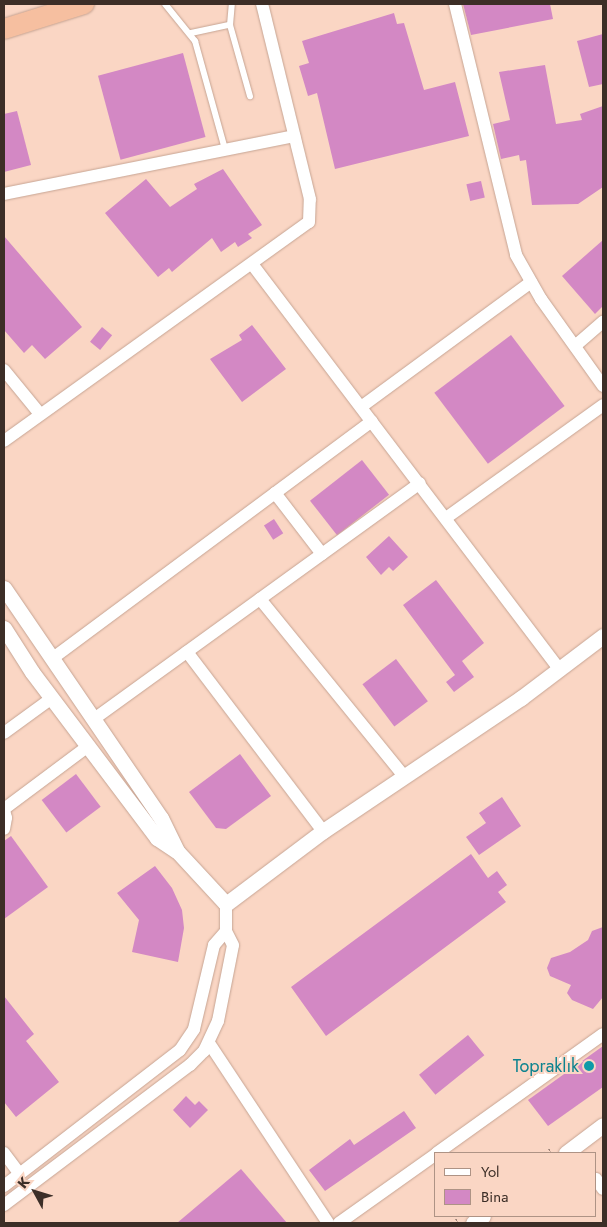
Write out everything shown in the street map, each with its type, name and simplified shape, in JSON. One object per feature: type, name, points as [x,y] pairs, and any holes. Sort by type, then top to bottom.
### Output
[{"type":"highway","points":[[4,21],[78,4]]},
{"type":"highway","points":[[4,29],[84,4]]},
{"type":"street","points":[[4,441],[309,222],[310,199],[262,4]]},
{"type":"street","points":[[455,4],[516,255],[531,282],[603,386]]},
{"type":"street","points":[[4,194],[294,136]]},
{"type":"street","points":[[252,264],[560,670]]},
{"type":"street","points":[[361,407],[531,282]]},
{"type":"street","points":[[575,346],[603,322]]},
{"type":"street","points":[[4,370],[40,414]]},
{"type":"street","points":[[446,518],[603,405]]},
{"type":"street","points":[[53,658],[372,421]]},
{"type":"street","points":[[94,719],[420,483]]},
{"type":"street","points":[[275,494],[322,554]]},
{"type":"street","points":[[4,588],[161,818],[177,851]]},
{"type":"street","points":[[260,599],[404,776]]},
{"type":"street","points":[[4,628],[87,747],[157,838],[177,851],[226,904],[226,931],[234,945],[218,1021],[209,1043],[190,1066],[4,1205]]},
{"type":"street","points":[[226,904],[323,831],[560,670],[603,636]]},
{"type":"street","points":[[187,652],[323,831]]},
{"type":"street","points":[[4,733],[52,698]]},
{"type":"street","points":[[4,829],[4,809],[87,747]]},
{"type":"street","points":[[4,1186],[180,1050],[194,1029],[214,945],[226,931]]},
{"type":"street","points":[[439,1152],[603,1034]]},
{"type":"street","points":[[209,1043],[328,1223]]},
{"type":"street","points":[[572,1152],[603,1125]]},
{"type":"street","points":[[4,1153],[20,1174]]},
{"type":"street","points":[[339,1223],[434,1155]]},
{"type":"lane","points":[[165,4],[191,33],[225,149]]},
{"type":"lane","points":[[232,4],[230,25],[250,96]]},
{"type":"lane","points":[[191,33],[230,25]]},
{"type":"building","points":[[463,4],[550,4],[553,19],[471,35]]},
{"type":"building","points":[[394,13],[397,24],[404,23],[424,90],[455,82],[469,136],[335,169],[317,93],[308,96],[299,66],[309,63],[302,41]]},
{"type":"building","points":[[603,34],[603,84],[589,87],[577,41]]},
{"type":"building","points":[[183,53],[206,137],[121,160],[98,76]]},
{"type":"building","points":[[545,65],[556,124],[582,120],[580,114],[603,106],[603,187],[578,204],[532,205],[526,160],[520,161],[519,155],[501,159],[493,124],[510,120],[499,72]]},
{"type":"building","points":[[17,111],[31,165],[4,172],[4,114]]},
{"type":"building","points":[[223,169],[262,225],[248,234],[252,238],[238,247],[235,242],[221,252],[212,238],[172,272],[169,268],[158,277],[105,213],[146,179],[170,207],[197,189],[194,184]]},
{"type":"building","points":[[481,181],[485,198],[470,201],[466,184]]},
{"type":"building","points":[[4,236],[82,327],[45,359],[32,345],[24,353],[4,330]]},
{"type":"building","points":[[603,240],[603,306],[595,314],[562,276]]},
{"type":"building","points":[[252,325],[286,369],[242,402],[210,359],[242,340],[239,335]]},
{"type":"building","points":[[102,327],[112,335],[100,350],[90,342]]},
{"type":"building","points":[[511,335],[565,406],[488,464],[434,393]]},
{"type":"building","points":[[362,460],[389,495],[337,535],[310,501]]},
{"type":"building","points":[[274,519],[283,533],[273,540],[264,526]]},
{"type":"building","points":[[389,536],[408,557],[393,571],[389,567],[381,575],[366,557]]},
{"type":"building","points":[[436,580],[484,643],[462,661],[474,677],[454,692],[446,682],[455,675],[403,605]]},
{"type":"building","points":[[396,659],[428,701],[394,727],[362,684]]},
{"type":"building","points":[[240,754],[271,796],[226,829],[216,828],[189,792]]},
{"type":"building","points":[[76,774],[101,807],[66,833],[42,800]]},
{"type":"building","points":[[502,797],[521,826],[479,855],[466,837],[486,823],[479,813]]},
{"type":"building","points":[[11,836],[48,887],[4,919],[4,841]]},
{"type":"building","points":[[471,854],[488,878],[497,871],[507,885],[498,892],[506,902],[326,1036],[291,987]]},
{"type":"building","points":[[155,866],[172,888],[182,910],[184,928],[178,962],[132,952],[139,920],[117,893]]},
{"type":"building","points":[[603,927],[603,997],[593,1009],[572,1000],[567,993],[571,985],[550,976],[547,968],[551,958],[570,952],[588,940],[592,931]]},
{"type":"building","points":[[4,996],[34,1034],[26,1041],[59,1082],[16,1117],[4,1102]]},
{"type":"building","points":[[468,1035],[484,1055],[435,1095],[419,1075]]},
{"type":"building","name":"Topraklık","points":[[603,1046],[603,1087],[548,1126],[528,1100]]},
{"type":"building","points":[[186,1096],[195,1105],[199,1101],[208,1110],[190,1128],[173,1110]]},
{"type":"building","points":[[404,1111],[416,1128],[325,1191],[309,1170],[350,1139],[354,1145]]},
{"type":"building","points":[[241,1169],[287,1223],[177,1223]]},
{"type":"place","name":"Topraklık","points":[[589,1066]]}]
